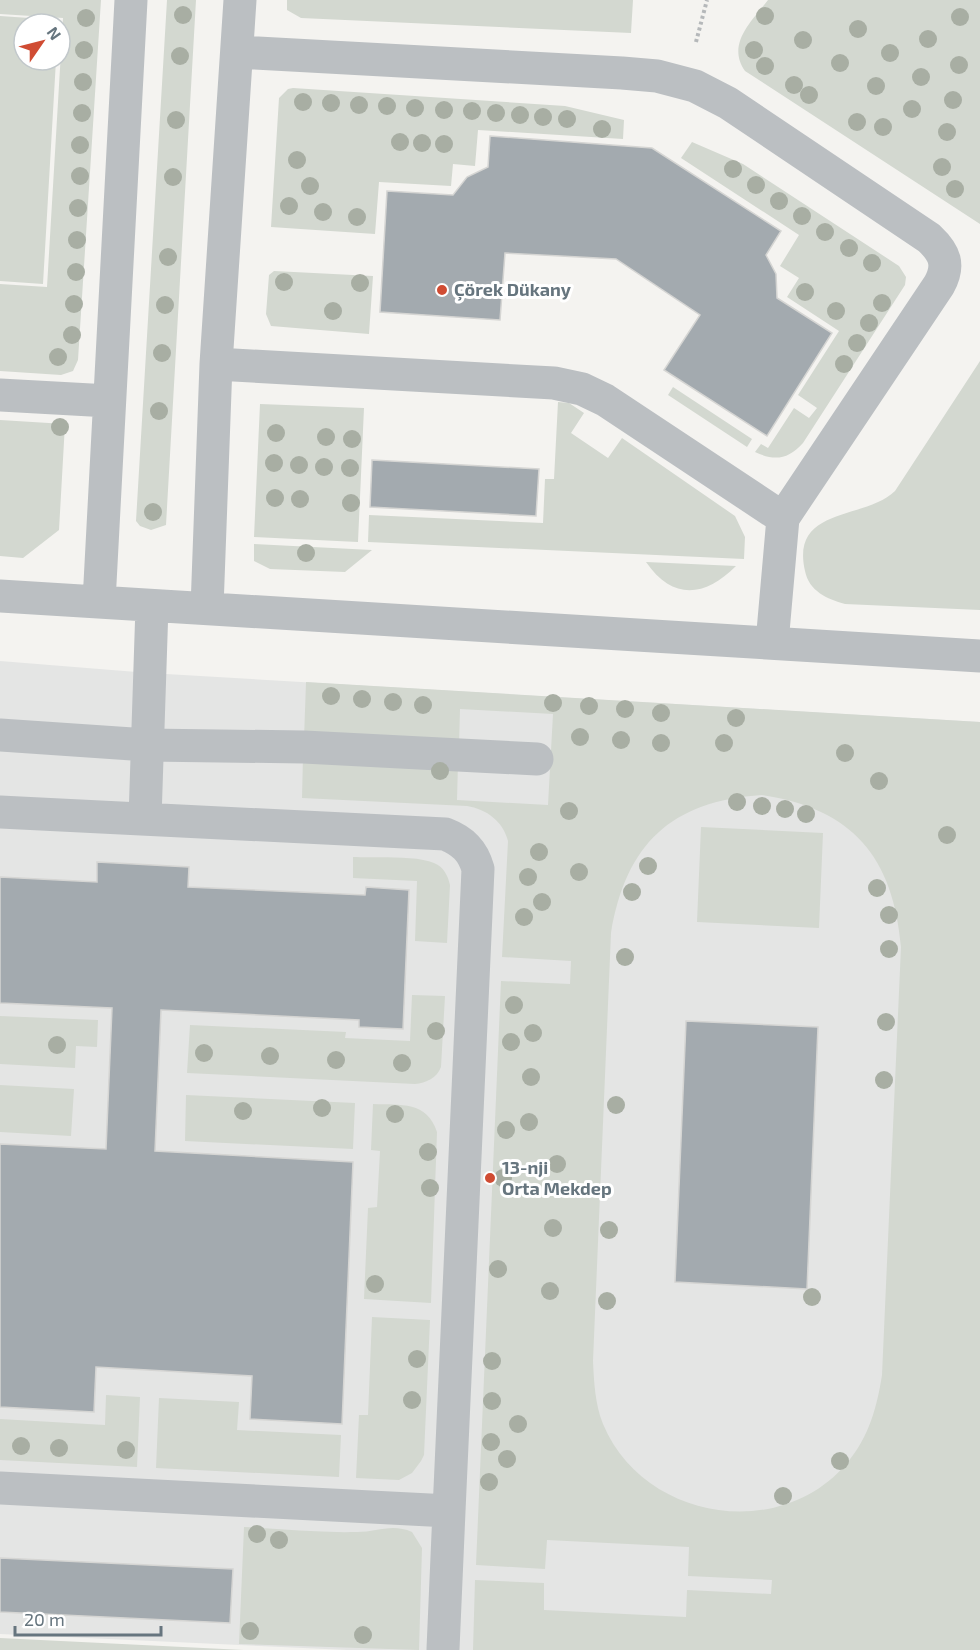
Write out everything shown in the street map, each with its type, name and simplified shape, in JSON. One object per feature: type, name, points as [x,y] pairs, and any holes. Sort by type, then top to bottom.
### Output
[{"type":"street","points":[[99,602],[131,0]]},
{"type":"street","points":[[207,608],[216,364],[240,0]]},
{"type":"street","points":[[238,52],[622,73],[657,76],[695,86],[738,110],[929,238],[941,249],[946,261],[945,273],[783,518],[772,643]]},
{"type":"street","points":[[216,364],[525,381],[582,389],[605,400],[783,518]]},
{"type":"street","points":[[0,395],[109,401]]},
{"type":"street","points":[[0,596],[980,656]]},
{"type":"street","points":[[145,819],[152,606]]},
{"type":"street","points":[[0,735],[147,745],[304,747],[537,759]]},
{"type":"street","points":[[0,812],[445,834],[458,839],[474,857],[477,881],[443,1650]]},
{"type":"street","points":[[0,1488],[449,1511]]},
{"type":"shaded area","points":[[0,0],[101,0],[78,360],[73,371],[61,375],[0,371],[0,284],[47,287],[60,72],[72,72],[72,12],[0,14]]},
{"type":"shaded area","points":[[167,0],[196,0],[166,525],[151,530],[140,526],[136,521]]},
{"type":"shaded area","points":[[287,0],[633,0],[631,33],[301,18],[287,10]]},
{"type":"shaded area","points":[[768,0],[980,0],[980,224],[745,71],[738,51],[740,42],[743,33]]},
{"type":"shaded area","points":[[0,16],[12,17],[12,72],[55,72],[43,284],[0,281]]},
{"type":"shaded area","points":[[288,89],[565,106],[624,120],[623,139],[478,130],[475,166],[453,164],[451,186],[379,182],[375,234],[271,227],[279,98]]},
{"type":"shaded area","points":[[692,142],[743,164],[899,266],[906,277],[905,285],[803,443],[786,456],[775,458],[755,452],[761,444],[768,448],[794,408],[809,418],[817,408],[798,395],[839,331],[787,297],[799,278],[780,266],[799,235],[681,158]]},
{"type":"shaded area","points":[[274,271],[373,276],[369,334],[271,326],[266,314],[269,275]]},
{"type":"shaded area","points":[[980,361],[980,610],[845,604],[820,593],[810,584],[805,571],[803,550],[809,535],[819,525],[867,507],[895,491]]},
{"type":"shaded area","points":[[673,387],[752,439],[747,447],[668,395]]},
{"type":"shaded area","points":[[558,402],[569,403],[584,413],[571,433],[608,458],[622,438],[735,516],[745,537],[744,559],[368,542],[369,515],[543,523],[545,479],[554,479]]},
{"type":"shaded area","points":[[260,404],[364,408],[358,542],[254,537]]},
{"type":"shaded area","points":[[0,420],[65,424],[59,530],[23,558],[0,556]]},
{"type":"shaded area","points":[[254,544],[372,550],[345,572],[270,569],[254,561]]},
{"type":"shaded area","points":[[646,562],[736,566],[713,584],[701,589],[690,590],[678,589],[667,583],[656,575]]},
{"type":"shaded area","name":"13-nji Orta Mekdep","points":[[0,661],[149,673],[980,722],[980,1650],[347,1650],[0,1634]]},
{"type":"shaded area","points":[[306,682],[980,722],[980,1650],[473,1650],[475,1580],[544,1583],[544,1610],[686,1617],[687,1590],[771,1594],[772,1580],[688,1576],[689,1547],[547,1540],[545,1569],[476,1565],[501,981],[570,984],[571,961],[502,957],[508,841],[506,834],[493,817],[467,806],[302,798],[303,756],[458,763],[457,800],[548,805],[553,714],[460,709],[459,746],[304,739]],"holes":[[[762,795],[794,802],[821,812],[844,826],[863,842],[889,887],[901,947],[882,1375],[875,1410],[861,1443],[847,1463],[819,1488],[786,1504],[751,1511],[715,1510],[680,1500],[649,1482],[622,1457],[603,1424],[594,1385],[593,1361],[611,933],[618,902],[628,875],[641,852],[658,833],[678,818],[702,807],[730,799]]]},
{"type":"shaded area","points":[[701,827],[823,833],[819,928],[697,922]]},
{"type":"shaded area","points":[[353,857],[426,860],[443,869],[450,885],[447,943],[415,941],[417,881],[353,878]]},
{"type":"shaded area","points":[[412,995],[445,996],[441,1067],[434,1077],[423,1082],[415,1084],[187,1073],[190,1025],[346,1032],[345,1038],[410,1041]]},
{"type":"shaded area","points":[[0,1016],[98,1020],[97,1047],[76,1046],[75,1068],[0,1064]]},
{"type":"shaded area","points":[[0,1085],[74,1089],[71,1136],[0,1132]]},
{"type":"shaded area","points":[[186,1095],[355,1103],[353,1149],[185,1141]]},
{"type":"shaded area","points":[[373,1104],[403,1105],[420,1110],[433,1122],[437,1132],[431,1303],[364,1299],[368,1208],[377,1207],[380,1151],[371,1150]]},
{"type":"shaded area","points":[[372,1317],[430,1320],[424,1455],[412,1473],[399,1480],[356,1478],[359,1415],[368,1415]]},
{"type":"shaded area","points":[[106,1395],[140,1397],[137,1467],[0,1460],[0,1419],[105,1425]]},
{"type":"shaded area","points":[[159,1398],[239,1402],[237,1430],[341,1435],[339,1477],[156,1468]]},
{"type":"shaded area","points":[[244,1527],[343,1532],[398,1528],[412,1532],[422,1548],[419,1650],[239,1644]]},
{"type":"shaded area","points":[[0,1638],[244,1650],[0,1650]]},
{"type":"building","name":"Çörek Dükany","points":[[490,136],[652,148],[781,231],[766,255],[776,274],[777,298],[832,333],[767,436],[664,370],[700,315],[616,259],[505,253],[500,320],[380,312],[387,191],[453,195],[467,177],[488,167]]},
{"type":"building","points":[[372,460],[539,469],[536,516],[370,507]]},
{"type":"building","points":[[97,862],[189,867],[188,887],[365,895],[366,887],[409,890],[403,1029],[359,1027],[359,1020],[161,1010],[155,1151],[353,1162],[342,1424],[250,1419],[252,1376],[96,1367],[94,1412],[0,1407],[0,1144],[106,1149],[112,1008],[0,1003],[0,877],[97,882]]},
{"type":"building","points":[[686,1021],[818,1027],[807,1289],[675,1282]]},
{"type":"building","points":[[0,1558],[233,1569],[230,1623],[0,1612]]},
{"type":"place","name":"Çörek Dükany","points":[[442,290]]},
{"type":"place","name":"13-nji Orta Mekdep","points":[[490,1178]]}]
